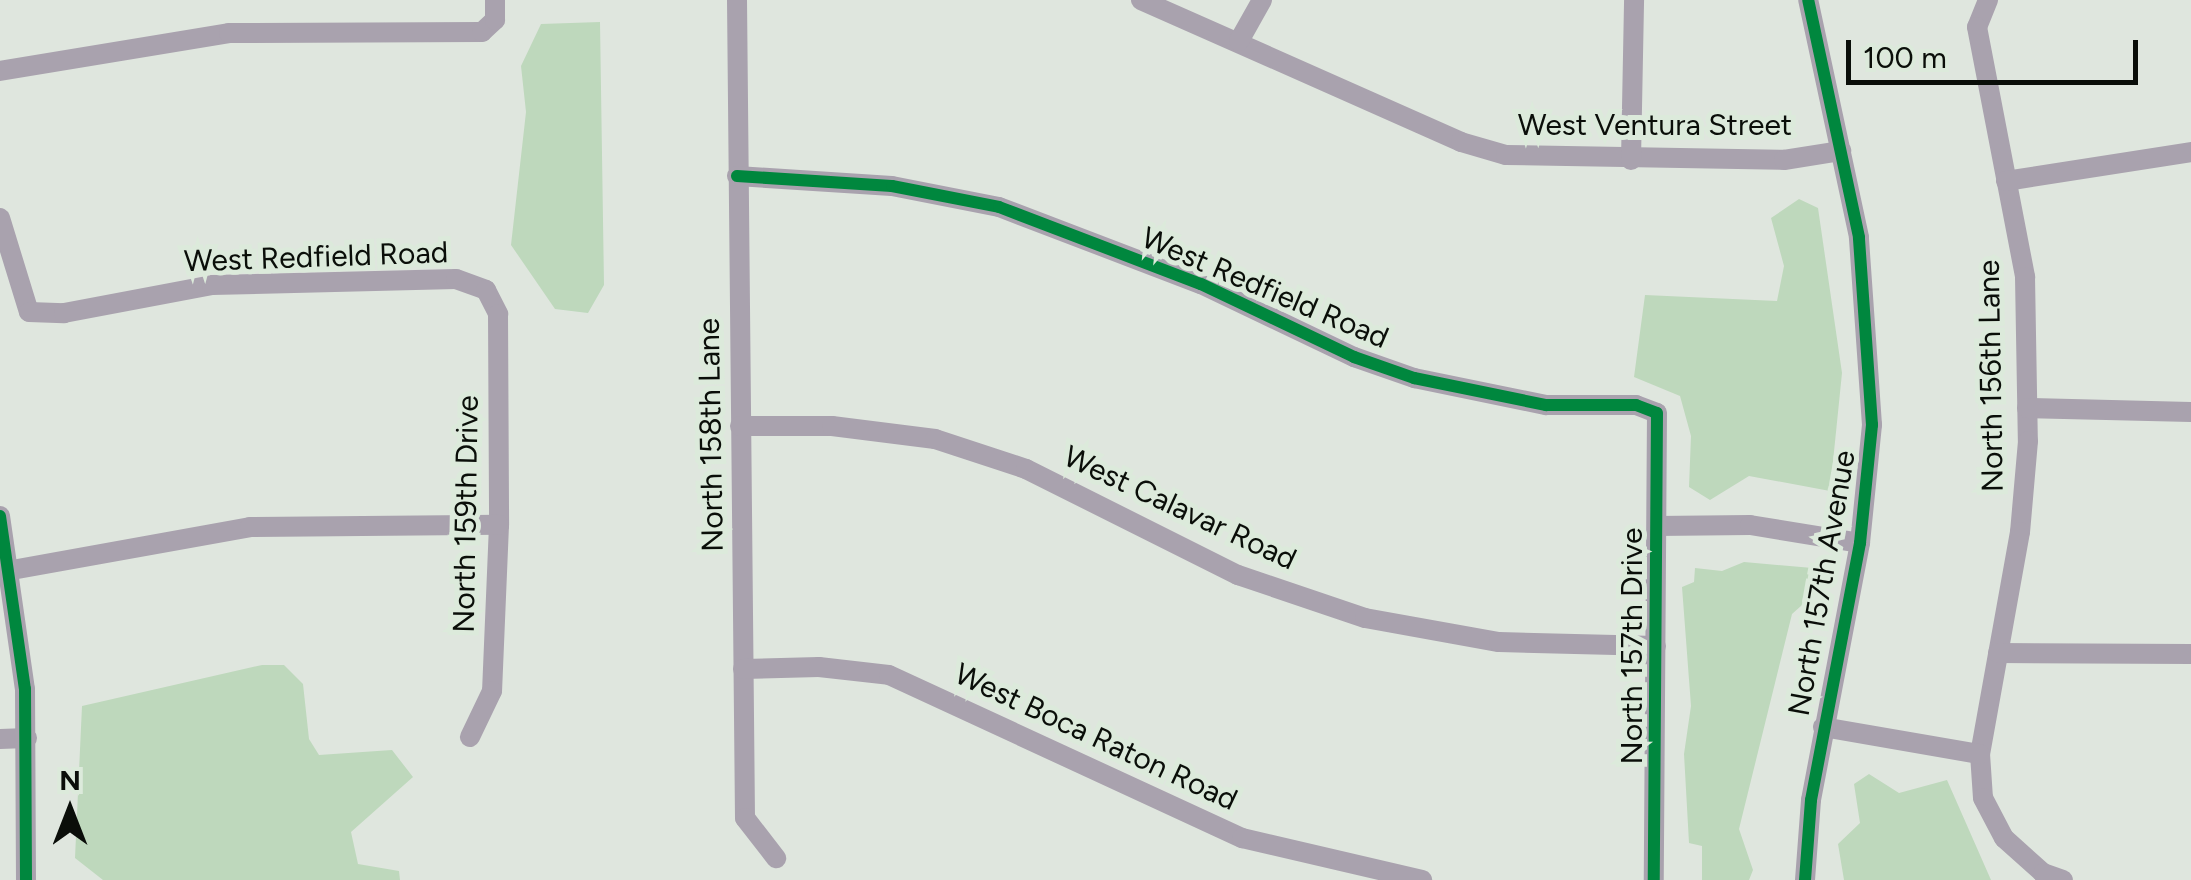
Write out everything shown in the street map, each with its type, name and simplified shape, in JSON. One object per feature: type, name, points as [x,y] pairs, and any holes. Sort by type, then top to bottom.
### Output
[{"type":"street","name":"North 158th Lane","points":[[737,0],[745,818],[776,858]]},
{"type":"street","name":"West Ventura Street","points":[[1141,0],[1461,142],[1506,155],[1784,160],[1841,151]]},
{"type":"street","points":[[1239,41],[1262,0]]},
{"type":"street","points":[[1630,160],[1634,0]]},
{"type":"street","name":"North 157th Avenue","points":[[1805,880],[1824,727],[1860,544],[1872,364],[1859,237],[1808,0]]},
{"type":"street","name":"North 156th Lane","points":[[1980,754],[2020,532],[2027,408],[2025,277],[1977,27],[1988,0]]},
{"type":"street","points":[[0,70],[229,33],[482,32],[495,10]]},
{"type":"street","points":[[2006,181],[2191,152]]},
{"type":"street","name":"West Redfield Road","points":[[738,176],[892,186],[1000,207],[1201,284],[1354,357],[1414,378],[1546,405],[1636,405],[1657,413]]},
{"type":"street","name":"West Redfield Road","points":[[0,218],[29,312],[64,313],[212,286],[456,278],[486,290]]},
{"type":"street","name":"North 159th Drive","points":[[470,737],[492,691],[500,525],[498,314],[486,290]]},
{"type":"street","points":[[2027,408],[2191,412]]},
{"type":"street","name":"North 157th Drive","points":[[1654,880],[1657,413]]},
{"type":"street","name":"West Calavar Road","points":[[740,426],[832,426],[935,439],[1026,469],[1238,575],[1366,618],[1498,642],[1656,646]]},
{"type":"street","points":[[0,516],[12,570],[27,738],[26,880]]},
{"type":"street","points":[[12,570],[250,526],[500,525]]},
{"type":"street","points":[[1657,526],[1750,525],[1860,544]]},
{"type":"street","points":[[1998,653],[2191,654]]},
{"type":"street","name":"West Boca Raton Road","points":[[744,669],[820,667],[889,675],[1242,838],[1422,880]]},
{"type":"street","points":[[1824,727],[1980,754],[1983,798],[2004,838],[2044,873],[2062,880]]},
{"type":"street","points":[[0,739],[27,738]]},
{"type":"green space","points":[[600,22],[604,285],[588,313],[555,309],[511,245],[526,112],[521,66],[541,24]]},
{"type":"green space","points":[[1799,199],[1818,208],[1842,373],[1830,491],[1749,476],[1710,500],[1689,487],[1691,436],[1680,396],[1634,377],[1645,295],[1777,301],[1784,266],[1771,218]]},
{"type":"green space","points":[[1744,562],[1824,569],[1820,589],[1792,614],[1739,829],[1753,870],[1749,880],[1702,880],[1702,846],[1689,843],[1684,754],[1691,706],[1682,587],[1694,582],[1695,568],[1722,571]]},
{"type":"green space","points":[[262,665],[284,665],[303,684],[309,739],[319,755],[392,750],[413,777],[351,832],[358,864],[399,871],[400,880],[103,880],[75,858],[82,706]]},
{"type":"green space","points":[[1869,774],[1899,793],[1947,780],[1991,880],[1844,880],[1838,844],[1860,823],[1854,784]]},
{"type":"cycle path","points":[[1805,880],[1811,800],[1860,543],[1872,425],[1859,237],[1808,0]]},
{"type":"cycle path","points":[[737,176],[892,186],[999,207],[1201,284],[1354,357],[1414,378],[1546,405],[1636,405],[1657,413],[1654,880]]},
{"type":"cycle path","points":[[0,516],[25,689],[26,880]]}]
